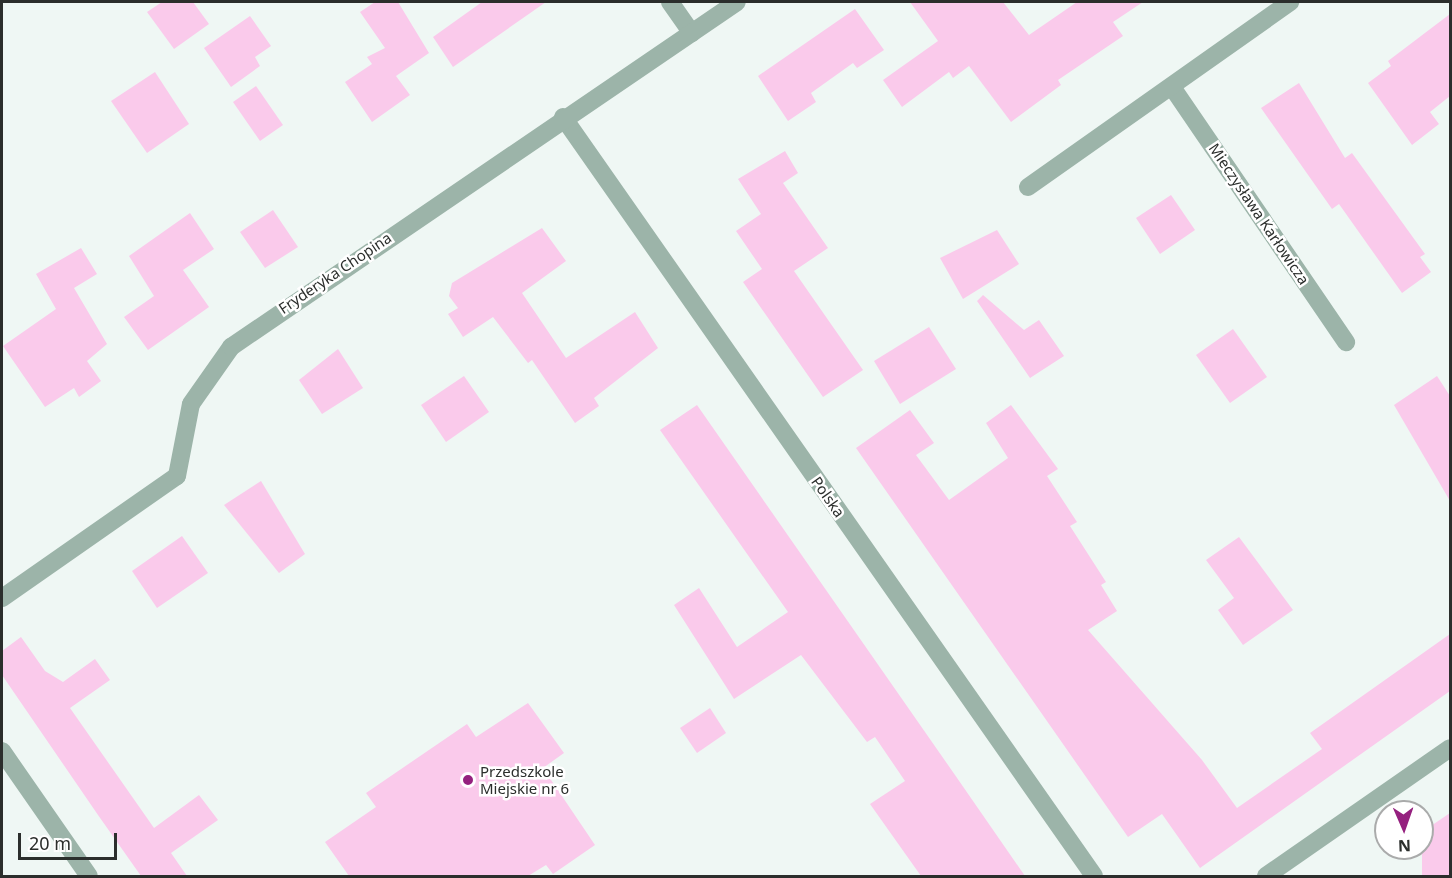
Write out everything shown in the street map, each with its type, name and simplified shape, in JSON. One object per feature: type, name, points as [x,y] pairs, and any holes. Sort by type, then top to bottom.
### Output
[{"type":"street","points":[[670,2],[692,33]]},
{"type":"street","name":"Fryderyka Chopina","points":[[2,598],[177,476],[191,404],[231,347],[563,117],[737,2]]},
{"type":"street","points":[[1028,187],[1173,87],[1290,2]]},
{"type":"street","name":"Mieczysława Karłowicza","points":[[1173,87],[1346,342]]},
{"type":"street","name":"Polska","points":[[563,117],[1094,876]]},
{"type":"street","points":[[1266,876],[1450,748]]},
{"type":"street","points":[[2,751],[89,876]]},
{"type":"building","points":[[162,2],[193,2],[209,24],[174,49],[147,12]]},
{"type":"building","points":[[375,2],[398,2],[429,53],[396,76],[410,95],[372,122],[345,82],[372,64],[367,57],[385,48],[360,12]]},
{"type":"building","points":[[482,2],[546,2],[453,67],[433,37]]},
{"type":"building","points":[[910,2],[1003,2],[1029,35],[1077,2],[1143,2],[1113,22],[1123,36],[1058,80],[1061,85],[1011,122],[969,66],[953,78],[949,72],[902,107],[883,80],[938,41]]},
{"type":"building","points":[[855,9],[884,50],[857,68],[853,63],[811,93],[816,102],[788,121],[758,76]]},
{"type":"building","points":[[1450,14],[1450,96],[1430,112],[1439,124],[1412,145],[1368,83],[1391,66],[1388,61]]},
{"type":"building","points":[[250,16],[271,46],[255,57],[260,66],[231,87],[204,48]]},
{"type":"building","points":[[155,72],[189,124],[147,153],[111,101]]},
{"type":"building","points":[[1299,83],[1345,158],[1352,153],[1425,254],[1420,257],[1431,272],[1402,293],[1339,204],[1332,209],[1261,108]]},
{"type":"building","points":[[256,86],[283,125],[260,141],[233,102]]},
{"type":"building","points":[[785,151],[798,173],[783,183],[828,248],[794,271],[863,370],[823,397],[743,282],[762,269],[736,231],[761,214],[738,179]]},
{"type":"building","points":[[1171,195],[1195,230],[1160,254],[1136,218]]},
{"type":"building","points":[[273,210],[298,247],[265,268],[240,232]]},
{"type":"building","points":[[190,213],[214,249],[183,270],[209,307],[148,350],[124,317],[154,296],[129,256]]},
{"type":"building","points":[[542,228],[566,261],[522,293],[566,358],[635,312],[658,348],[594,398],[599,406],[575,423],[532,360],[528,363],[493,317],[463,337],[448,314],[458,308],[449,296],[452,283]]},
{"type":"building","points":[[997,230],[1019,264],[963,299],[940,258]]},
{"type":"building","points":[[81,248],[97,274],[74,288],[107,344],[87,361],[101,381],[79,397],[74,388],[45,407],[3,346],[56,309],[36,274]]},
{"type":"building","points":[[983,295],[1024,330],[1039,320],[1064,356],[1030,378],[977,301]]},
{"type":"building","points":[[929,327],[956,369],[900,404],[874,361]]},
{"type":"building","points":[[1233,329],[1267,377],[1230,403],[1196,355]]},
{"type":"building","points":[[338,349],[363,388],[322,414],[299,380]]},
{"type":"building","points":[[464,376],[489,412],[446,442],[421,405]]},
{"type":"building","points":[[1437,376],[1450,396],[1450,501],[1394,405]]},
{"type":"building","points":[[697,405],[1025,876],[921,876],[870,804],[905,781],[875,737],[867,742],[801,655],[734,699],[674,605],[699,588],[737,647],[788,612],[660,430]]},
{"type":"building","points":[[1011,405],[1058,469],[1047,476],[1077,522],[1070,526],[1106,582],[1101,585],[1117,611],[1088,630],[1202,760],[1237,808],[1322,749],[1310,733],[1450,634],[1450,691],[1200,868],[1162,814],[1128,837],[856,448],[910,410],[934,443],[916,455],[949,500],[1008,458],[986,423]]},
{"type":"building","points":[[261,481],[305,554],[279,573],[224,505]]},
{"type":"building","points":[[182,536],[208,573],[157,608],[132,571]]},
{"type":"building","points":[[1239,537],[1293,610],[1243,645],[1218,610],[1234,598],[1206,560]]},
{"type":"building","points":[[21,637],[45,671],[63,682],[95,659],[110,680],[70,708],[154,828],[199,795],[218,820],[171,853],[187,876],[141,876],[98,815],[2,675],[2,651]]},
{"type":"building","name":"Przedszkole Miejskie nr 6","points":[[528,703],[564,753],[543,768],[595,845],[553,874],[546,865],[528,876],[349,876],[325,842],[376,807],[366,793],[467,724],[476,737]]},
{"type":"building","points":[[710,708],[726,733],[697,753],[680,728]]},
{"type":"building","points":[[1450,813],[1450,876],[1422,876],[1422,860],[1434,860],[1434,824]]},
{"type":"place","name":"Przedszkole Miejskie nr 6","points":[[468,780]]}]
